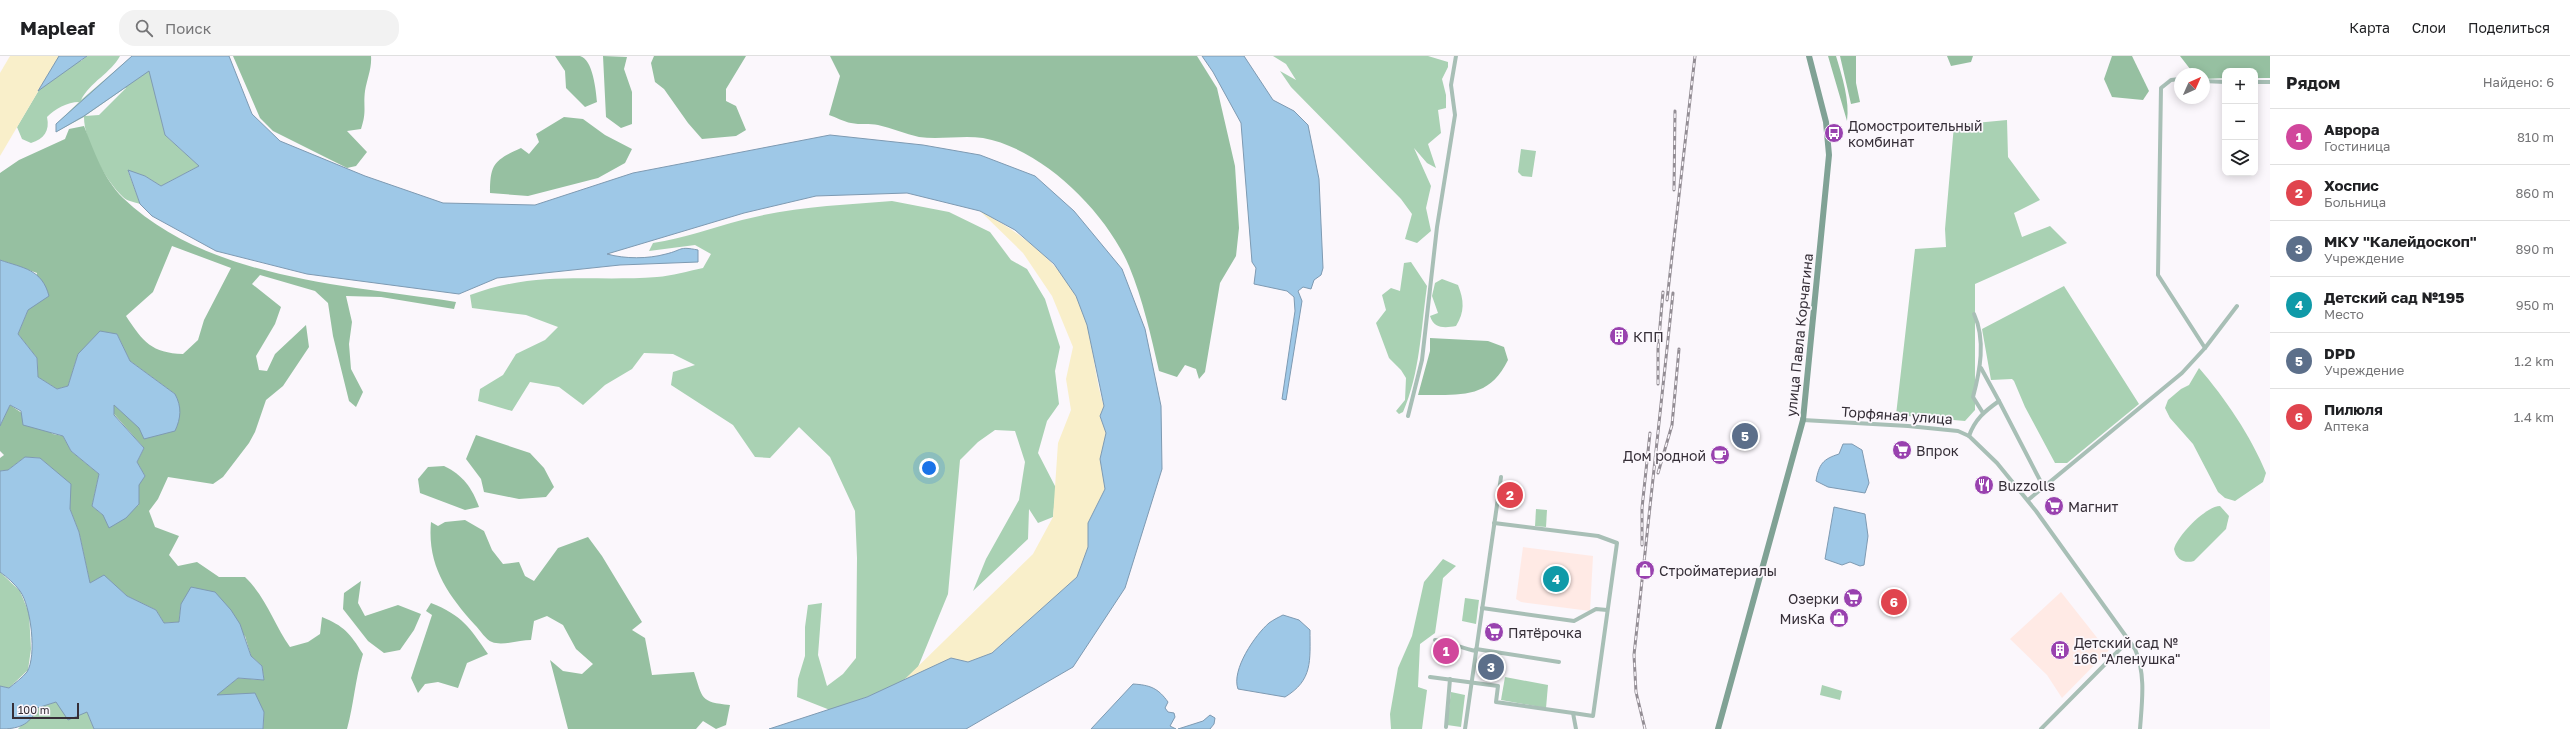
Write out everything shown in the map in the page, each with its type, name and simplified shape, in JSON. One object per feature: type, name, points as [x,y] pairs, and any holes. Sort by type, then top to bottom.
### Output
[{"type":"main road","name":"улица Павла Корчагина","points":[[1718,729],[1803,420],[1829,155],[1826,122],[1809,56]]},
{"type":"street","points":[[1408,416],[1422,360],[1437,227],[1455,115],[1452,85],[1456,56]]},
{"type":"street","points":[[2174,80],[2171,80],[2162,88],[2158,275],[2205,348]]},
{"type":"street","points":[[2210,81],[2222,82]]},
{"type":"street","points":[[2258,82],[2270,82]]},
{"type":"street","points":[[2028,500],[2172,382],[2205,348],[2237,306]]},
{"type":"street","points":[[1974,314],[1978,323],[1981,368],[1972,397],[1983,413]]},
{"type":"street","points":[[1981,368],[2044,488]]},
{"type":"street","points":[[1969,436],[1973,425],[1983,413],[1999,401]]},
{"type":"street","name":"Торфяная улица","points":[[1803,420],[1958,431],[1969,436],[1997,463],[2028,500],[2129,640],[2137,655],[2141,672],[2140,729]]},
{"type":"street","points":[[1465,729],[1501,477]]},
{"type":"street","points":[[1430,677],[1498,686],[1496,702],[1593,716],[1617,543],[1598,536],[1494,523]]},
{"type":"street","points":[[1597,541],[1598,536]]},
{"type":"street","points":[[1482,608],[1574,621],[1596,608],[1607,610]]},
{"type":"street","points":[[1435,640],[1453,642],[1459,648],[1559,662]]},
{"type":"street","points":[[2041,729],[2129,640]]},
{"type":"street","points":[[1446,727],[1450,679]]},
{"type":"street","points":[[1573,713],[1576,729]]},
{"type":"shaded area","points":[[1523,547],[1593,556],[1590,611],[1521,602],[1516,599]]},
{"type":"shaded area","points":[[2061,592],[2102,644],[2103,643],[2109,650],[2062,698],[2047,675],[2010,639]]},
{"type":"green space","points":[[59,56],[81,61],[87,56],[120,56],[111,68],[90,88],[81,100],[132,56],[146,56],[165,135],[199,166],[161,186],[145,176],[128,171],[140,204],[124,198],[109,181],[92,148],[85,127],[84,117],[56,132],[56,124],[79,102],[66,105],[50,114],[47,117],[48,126],[45,134],[36,141],[31,143],[22,139],[17,127]],"holes":[[[126,88],[99,115],[85,116]]]},
{"type":"green space","points":[[233,56],[371,56],[370,69],[364,96],[364,118],[361,129],[347,131],[367,152],[356,166],[347,168],[273,131],[260,118]]},
{"type":"green space","points":[[555,56],[580,56],[584,58],[591,69],[597,102],[585,107],[566,88],[565,71]]},
{"type":"green space","points":[[603,56],[627,57],[624,69],[632,92],[632,124],[621,128],[606,117]]},
{"type":"green space","points":[[654,56],[746,56],[726,89],[726,101],[736,106],[746,130],[736,136],[702,139],[688,123],[664,89],[655,82],[651,63]]},
{"type":"green space","points":[[830,56],[1197,56],[1217,88],[1235,166],[1239,228],[1236,256],[1220,283],[1205,372],[1199,379],[1196,369],[1185,365],[1177,377],[1159,371],[1143,305],[1129,266],[1119,245],[1089,205],[1070,186],[1049,169],[1028,155],[1006,144],[975,137],[919,137],[878,125],[854,124],[829,115],[840,76]]},
{"type":"green space","points":[[1273,56],[1428,56],[1448,62],[1448,67],[1442,79],[1446,95],[1446,108],[1438,110],[1441,133],[1428,144],[1436,168],[1427,163],[1414,148],[1431,186],[1426,208],[1431,231],[1417,243],[1405,239],[1412,214],[1401,199],[1291,87],[1280,71],[1296,80],[1286,64]]},
{"type":"green space","points":[[1828,56],[1836,56],[1846,97],[1848,113],[1847,121]]},
{"type":"green space","points":[[1840,56],[1856,56],[1856,83],[1860,102],[1851,104]]},
{"type":"green space","points":[[1947,56],[1973,56],[1971,62],[1951,66]]},
{"type":"green space","points":[[2112,56],[2132,56],[2149,91],[2143,100],[2112,97],[2104,79]]},
{"type":"green space","points":[[2180,56],[2270,56],[2270,78],[2258,78],[2258,68],[2222,68],[2222,78],[2210,79],[2210,68],[2189,68]]},
{"type":"green space","points":[[564,117],[583,119],[605,135],[632,149],[625,163],[598,178],[528,196],[490,193],[491,175],[496,164],[505,156],[521,148],[529,154],[539,142],[536,134]]},
{"type":"green space","points":[[2007,120],[2008,157],[2040,200],[2014,213],[2022,237],[2050,226],[2067,243],[1975,284],[1975,410],[1965,421],[1896,415],[1915,249],[1946,247],[1945,229],[1954,125]]},
{"type":"green space","points":[[84,126],[95,154],[105,173],[110,182],[123,198],[157,225],[195,246],[236,262],[280,274],[324,283],[456,302],[454,309],[381,297],[346,296],[352,322],[349,344],[351,369],[363,392],[356,407],[349,401],[333,336],[328,303],[315,291],[260,275],[252,284],[281,307],[275,324],[256,356],[259,370],[267,371],[275,354],[306,325],[309,347],[283,386],[266,400],[255,432],[249,443],[223,477],[213,484],[168,477],[158,499],[149,511],[155,527],[179,536],[169,555],[178,566],[197,562],[219,577],[245,577],[259,593],[290,647],[308,642],[320,634],[322,617],[341,627],[350,635],[363,654],[347,729],[263,729],[264,712],[216,695],[238,678],[264,680],[262,666],[251,656],[245,636],[181,604],[179,622],[164,623],[156,610],[127,596],[104,576],[90,583],[79,532],[70,509],[70,484],[40,458],[25,457],[8,470],[0,471],[0,458],[4,455],[0,451],[0,426],[10,405],[53,434],[63,436],[71,451],[99,474],[92,506],[103,515],[139,505],[139,484],[145,476],[137,462],[144,448],[114,414],[114,404],[140,428],[175,394],[130,361],[117,334],[78,354],[68,386],[57,389],[38,377],[37,358],[18,334],[28,310],[37,273],[0,260],[0,173],[19,160],[65,139],[69,129]],"holes":[[[172,246],[231,268],[204,320],[198,340],[183,354],[163,351],[149,344],[138,333],[126,316],[153,292]]]},
{"type":"green space","points":[[1521,149],[1536,151],[1532,177],[1522,176],[1518,172]]},
{"type":"green space","points":[[892,201],[949,212],[990,232],[1011,260],[1027,269],[1045,299],[1060,347],[1055,371],[1059,404],[1047,421],[1038,453],[1056,488],[1053,517],[1038,523],[1029,509],[1028,539],[973,591],[986,559],[1019,500],[1025,462],[1015,431],[995,430],[978,442],[960,460],[948,594],[918,667],[902,682],[867,697],[830,710],[797,697],[798,679],[805,656],[805,627],[808,605],[822,603],[818,655],[827,686],[843,674],[856,658],[857,558],[855,511],[830,457],[799,427],[770,458],[755,457],[733,425],[671,385],[673,372],[695,365],[673,354],[644,353],[632,369],[605,385],[583,405],[559,387],[530,382],[512,411],[478,401],[480,389],[503,375],[516,354],[545,340],[558,327],[526,315],[472,308],[470,295],[518,282],[564,278],[632,278],[663,276],[703,268],[711,254],[695,245],[649,251],[653,243],[687,236],[742,220],[779,212],[817,207]]},
{"type":"green space","points":[[1411,262],[1427,286],[1419,350],[1413,382],[1403,412],[1399,414],[1396,411],[1405,400],[1406,378],[1401,370],[1389,358],[1376,323],[1386,310],[1382,295],[1391,288],[1400,291],[1404,263]]},
{"type":"green space","points":[[1442,279],[1458,285],[1460,290],[1463,306],[1461,316],[1456,326],[1440,327],[1434,323],[1430,316],[1438,313],[1432,296],[1435,283]]},
{"type":"green space","points":[[2064,286],[2139,404],[2067,463],[2055,463],[2025,407],[2014,381],[2012,379],[1991,380],[1982,329]]},
{"type":"green space","points":[[1430,338],[1488,341],[1504,347],[1508,360],[1500,373],[1491,383],[1481,389],[1459,394],[1418,395],[1430,351]]},
{"type":"green space","points":[[2199,368],[2237,418],[2253,445],[2266,473],[2263,482],[2235,501],[2225,498],[2218,492],[2193,444],[2170,418],[2165,408],[2168,400],[2181,389],[2189,385]]},
{"type":"green space","points":[[476,435],[530,453],[544,468],[554,487],[546,497],[519,499],[484,492],[481,479],[466,459]]},
{"type":"green space","points":[[444,466],[462,478],[470,488],[479,507],[465,510],[420,493],[418,479],[428,467]]},
{"type":"green space","points":[[2220,506],[2229,516],[2226,529],[2194,561],[2187,562],[2181,560],[2175,553],[2174,549],[2180,537],[2200,516],[2214,507]]},
{"type":"green space","points":[[1536,509],[1547,510],[1546,527],[1535,526]]},
{"type":"green space","points":[[465,520],[484,531],[492,550],[503,564],[519,562],[525,576],[534,581],[558,548],[588,537],[602,556],[642,622],[632,630],[645,638],[652,675],[694,672],[701,694],[704,698],[720,704],[730,705],[726,725],[716,729],[703,721],[696,729],[568,729],[550,660],[563,671],[582,674],[593,664],[576,649],[563,625],[547,616],[534,621],[531,640],[496,643],[490,641],[483,635],[448,590],[441,578],[432,552],[431,522],[438,526],[445,522]]},
{"type":"green space","points":[[1443,559],[1456,566],[1443,578],[1435,633],[1420,644],[1418,687],[1427,690],[1422,729],[1391,729],[1390,714],[1398,668],[1412,636],[1424,582]]},
{"type":"green space","points":[[0,572],[20,591],[29,613],[31,649],[28,670],[9,688],[0,686]]},
{"type":"green space","points":[[361,581],[358,603],[365,616],[398,605],[421,614],[414,630],[400,650],[384,653],[368,641],[343,609],[344,593]]},
{"type":"green space","points":[[1465,598],[1479,600],[1476,624],[1462,621]]},
{"type":"green space","points":[[431,603],[450,612],[464,623],[488,654],[467,663],[458,688],[438,682],[425,684],[418,693],[411,678],[432,615],[426,611]]},
{"type":"green space","points":[[1505,677],[1548,685],[1546,708],[1501,700]]},
{"type":"green space","points":[[1822,685],[1842,691],[1840,700],[1820,695]]},
{"type":"green space","points":[[1451,692],[1465,695],[1461,727],[1447,725]]},
{"type":"green space","points":[[56,702],[87,712],[94,729],[18,729],[37,708]]},
{"type":"sand","points":[[10,56],[59,56],[0,156],[0,73]]},
{"type":"sand","points":[[980,211],[1015,232],[1046,257],[1060,272],[1081,306],[1088,326],[1104,406],[1100,416],[1106,433],[1100,459],[1105,489],[1088,523],[1088,547],[1077,577],[992,653],[968,662],[951,658],[902,682],[1033,554],[1053,517],[1058,443],[1071,410],[1066,379],[1073,347],[1052,296],[1023,253]]},
{"type":"water","points":[[59,56],[87,56],[38,91]]},
{"type":"water","points":[[132,56],[229,56],[252,114],[280,141],[365,176],[443,203],[535,205],[633,173],[830,135],[923,145],[980,155],[1035,176],[1074,211],[1122,269],[1145,329],[1161,406],[1162,469],[1125,588],[1073,667],[966,729],[769,729],[867,697],[951,658],[968,662],[992,653],[1077,577],[1088,547],[1088,523],[1105,489],[1100,459],[1106,433],[1100,416],[1104,406],[1087,325],[1076,296],[1054,264],[1015,230],[980,211],[907,193],[816,196],[744,213],[607,254],[629,258],[644,258],[659,256],[687,248],[698,250],[698,262],[620,265],[497,278],[459,294],[307,274],[216,251],[152,216],[140,204],[128,170],[145,176],[161,186],[199,166],[165,135],[149,71],[84,116],[56,132],[56,124]]},
{"type":"water","points":[[1202,56],[1244,56],[1273,100],[1294,111],[1308,125],[1319,179],[1323,268],[1321,275],[1314,280],[1311,289],[1303,287],[1298,291],[1302,301],[1286,400],[1282,399],[1295,311],[1294,297],[1287,291],[1254,284],[1256,268],[1252,262],[1241,123],[1213,72]]},
{"type":"water","points":[[0,260],[24,268],[36,275],[42,280],[49,296],[28,310],[18,334],[37,358],[38,377],[57,389],[68,386],[78,354],[100,331],[117,334],[130,361],[175,394],[179,403],[179,422],[175,431],[144,439],[139,428],[114,405],[114,415],[144,448],[137,462],[145,476],[139,485],[139,504],[126,518],[109,528],[103,515],[92,506],[99,474],[71,451],[63,436],[23,425],[21,411],[10,405],[0,426]]},
{"type":"water","points":[[1843,444],[1852,444],[1862,450],[1869,483],[1865,493],[1828,487],[1816,481],[1820,466],[1825,460],[1839,454]]},
{"type":"water","points":[[25,457],[40,458],[71,484],[70,509],[79,532],[90,583],[104,575],[127,596],[156,610],[164,623],[179,622],[181,604],[191,587],[215,592],[231,610],[240,624],[251,656],[262,666],[264,680],[238,678],[217,695],[255,693],[264,712],[263,729],[94,729],[87,712],[68,720],[56,702],[37,708],[27,723],[17,727],[0,729],[0,686],[9,688],[23,676],[27,672],[30,665],[32,655],[30,619],[24,598],[16,586],[0,572],[0,471],[8,470]]},
{"type":"water","points":[[1834,507],[1865,514],[1868,536],[1864,565],[1860,566],[1850,562],[1842,565],[1825,559]]},
{"type":"water","points":[[1283,615],[1299,620],[1310,630],[1308,669],[1301,684],[1285,697],[1238,689],[1238,672],[1251,644],[1269,623]]},
{"type":"water","points":[[1133,684],[1149,686],[1161,693],[1168,702],[1165,708],[1168,712],[1174,713],[1175,717],[1170,726],[1176,729],[1091,729]]},
{"type":"water","points":[[1210,715],[1215,718],[1214,724],[1210,729],[1178,729],[1203,721]]},
{"type":"railway","points":[[1667,300],[1695,56]]},
{"type":"railway","points":[[1674,190],[1675,111]]},
{"type":"railway","points":[[1658,384],[1658,349],[1663,292]]},
{"type":"railway","points":[[1645,729],[1636,692],[1634,655],[1673,293]]},
{"type":"railway","points":[[1658,473],[1672,425],[1679,349]]},
{"type":"railway","points":[[1642,545],[1642,508],[1650,433]]},
{"type":"place","name":"Домостроительный комбинат","points":[[1834,133]]},
{"type":"place","name":"КПП","points":[[1619,336]]},
{"type":"place","name":"DPD","points":[[1745,436]]},
{"type":"place","name":"Впрок","points":[[1902,450]]},
{"type":"place","name":"Дом родной","points":[[1720,455]]},
{"type":"place","name":"Buzzolls","points":[[1984,485]]},
{"type":"place","name":"Хоспис","points":[[1510,495]]},
{"type":"place","name":"Магнит","points":[[2054,506]]},
{"type":"place","name":"Стройматериалы","points":[[1645,570]]},
{"type":"place","name":"Детский сад №195","points":[[1556,579]]},
{"type":"place","name":"Озерки","points":[[1853,598]]},
{"type":"place","name":"Пилюля","points":[[1894,602]]},
{"type":"place","name":"МиsКа","points":[[1839,618]]},
{"type":"place","name":"Пятёрочка","points":[[1494,632]]},
{"type":"place","name":"Детский сад № 166 \"Аленушка\"","points":[[2060,650]]},
{"type":"place","name":"Аврора","points":[[1446,651]]},
{"type":"place","name":"МКУ \"Калейдоскоп\"","points":[[1491,667]]}]
